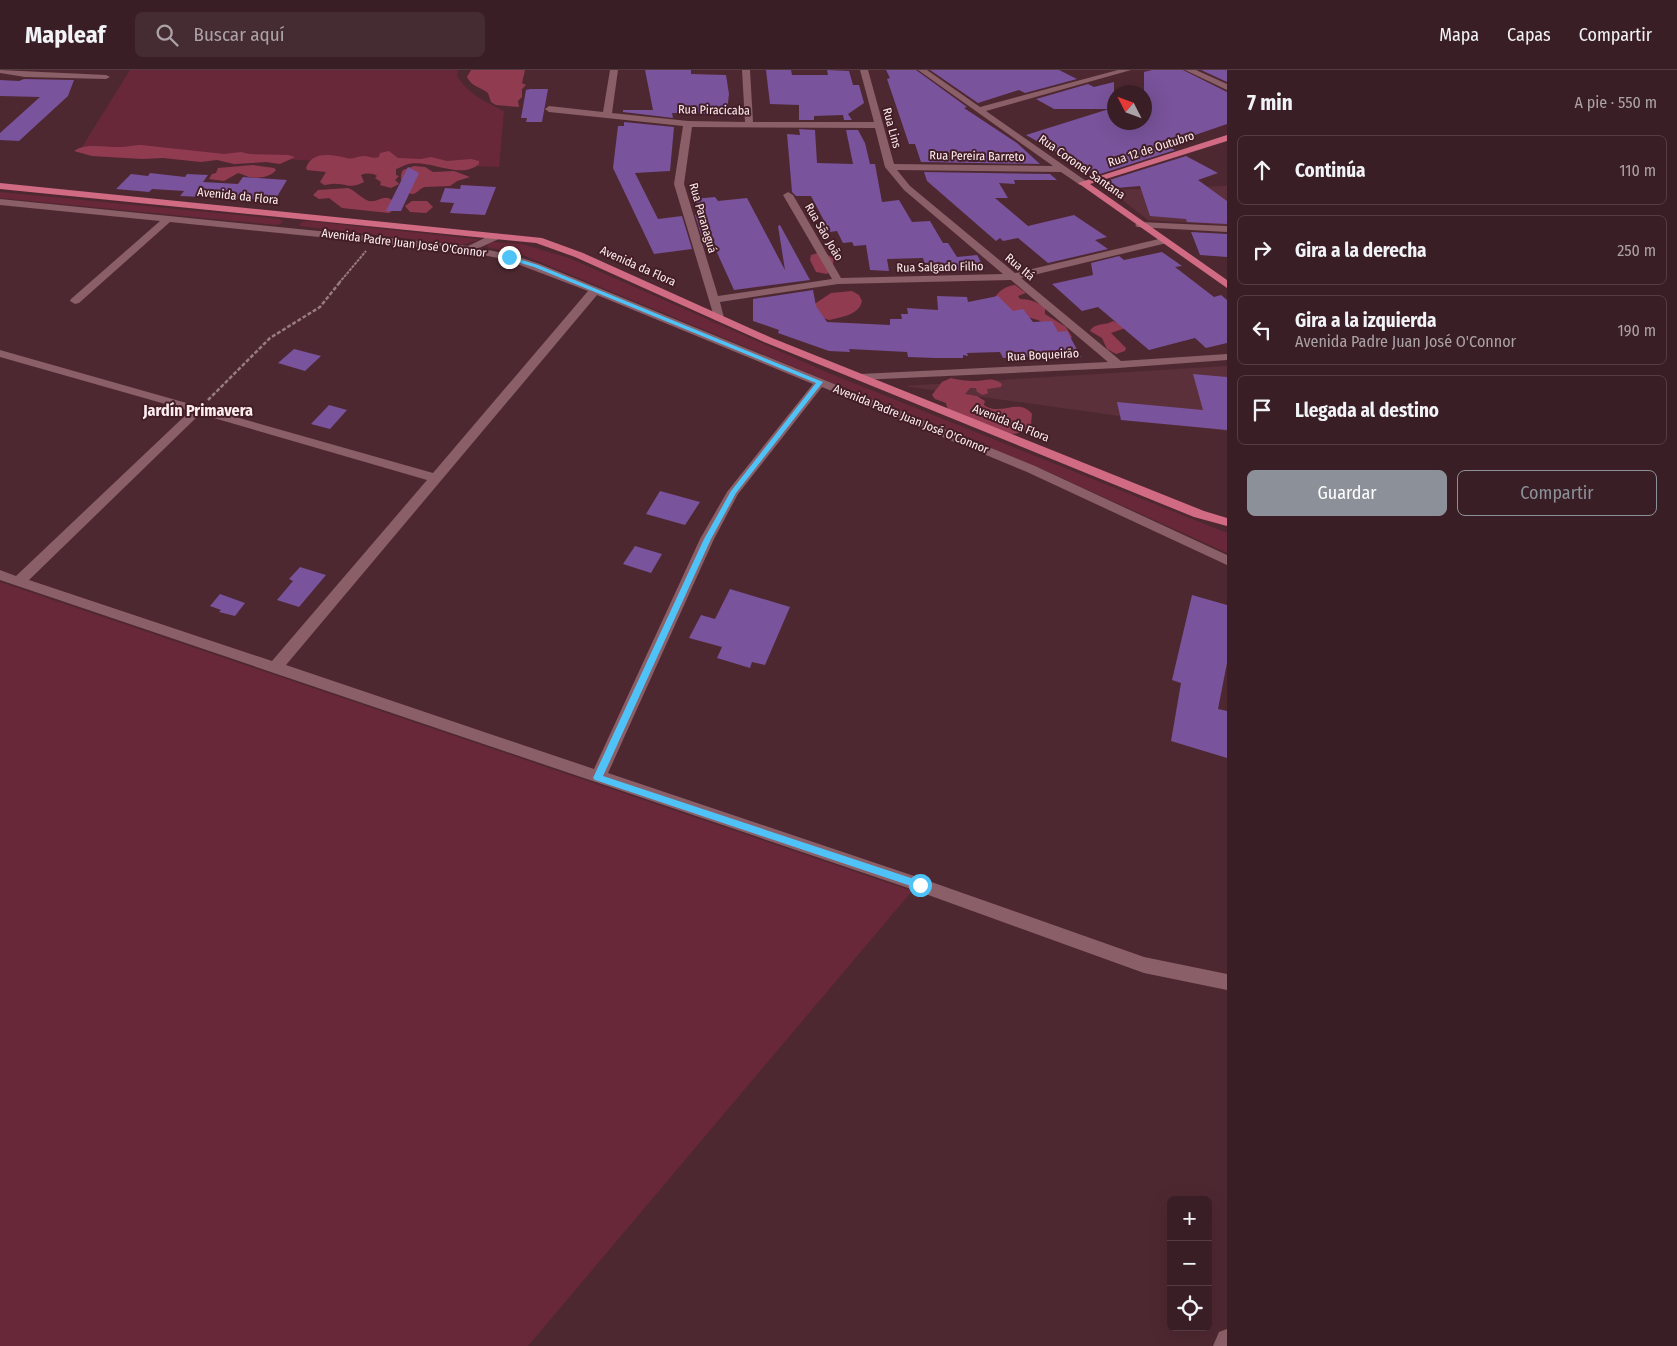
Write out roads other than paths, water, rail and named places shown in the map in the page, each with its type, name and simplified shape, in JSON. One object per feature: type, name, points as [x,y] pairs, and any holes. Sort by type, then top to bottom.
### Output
[{"type":"main road","name":"Rua 12 de Outubro","points":[[1083,183],[1227,138]]},
{"type":"main road","name":"Rua Coronel Santana","points":[[1083,183],[1227,285]]},
{"type":"main road","name":"Avenida da Flora","points":[[0,186],[538,240],[559,247],[768,340],[1199,514],[1227,522]]},
{"type":"street","points":[[608,115],[614,70]]},
{"type":"street","points":[[746,70],[749,124]]},
{"type":"street","name":"Rua Lins","points":[[864,70],[890,167],[907,188]]},
{"type":"street","name":"Rua Coronel Santana","points":[[922,70],[1083,183]]},
{"type":"street","points":[[978,110],[1127,70]]},
{"type":"street","points":[[1189,70],[1227,87]]},
{"type":"street","points":[[0,71],[25,75],[106,77]]},
{"type":"street","name":"Rua Piracicaba","points":[[549,109],[688,124],[878,125]]},
{"type":"street","name":"Rua Paranaguá","points":[[688,124],[679,184],[719,318]]},
{"type":"street","name":"Rua Pereira Barreto","points":[[890,167],[1063,169]]},
{"type":"street","name":"Rua Itá","points":[[907,188],[1118,365]]},
{"type":"street","name":"Rua São João","points":[[788,195],[838,281]]},
{"type":"street","name":"Avenida Padre Juan José O'Connor","points":[[0,202],[469,249],[509,257],[536,266],[1032,469],[1227,560]]},
{"type":"street","points":[[286,230],[296,215]]},
{"type":"street","points":[[75,301],[168,219]]},
{"type":"street","points":[[1140,225],[1227,229]]},
{"type":"street","points":[[469,249],[497,236]]},
{"type":"street","name":"Rua Salgado Filho","points":[[714,300],[838,281],[1013,277],[1163,240]]},
{"type":"street","points":[[274,668],[594,291]]},
{"type":"street","points":[[3,357],[436,478]]},
{"type":"street","name":"Rua Boqueirão","points":[[860,377],[1118,365],[1227,357]]},
{"type":"street","points":[[598,778],[707,539],[724,508],[733,492],[820,382]]},
{"type":"street","points":[[18,582],[198,410]]},
{"type":"street","points":[[0,576],[920,885],[1144,965],[1227,982]]},
{"type":"street","points":[[1224,1346],[1227,1340]]},
{"type":"district","name":"Jardín Primavera","points":[[198,410]]}]
